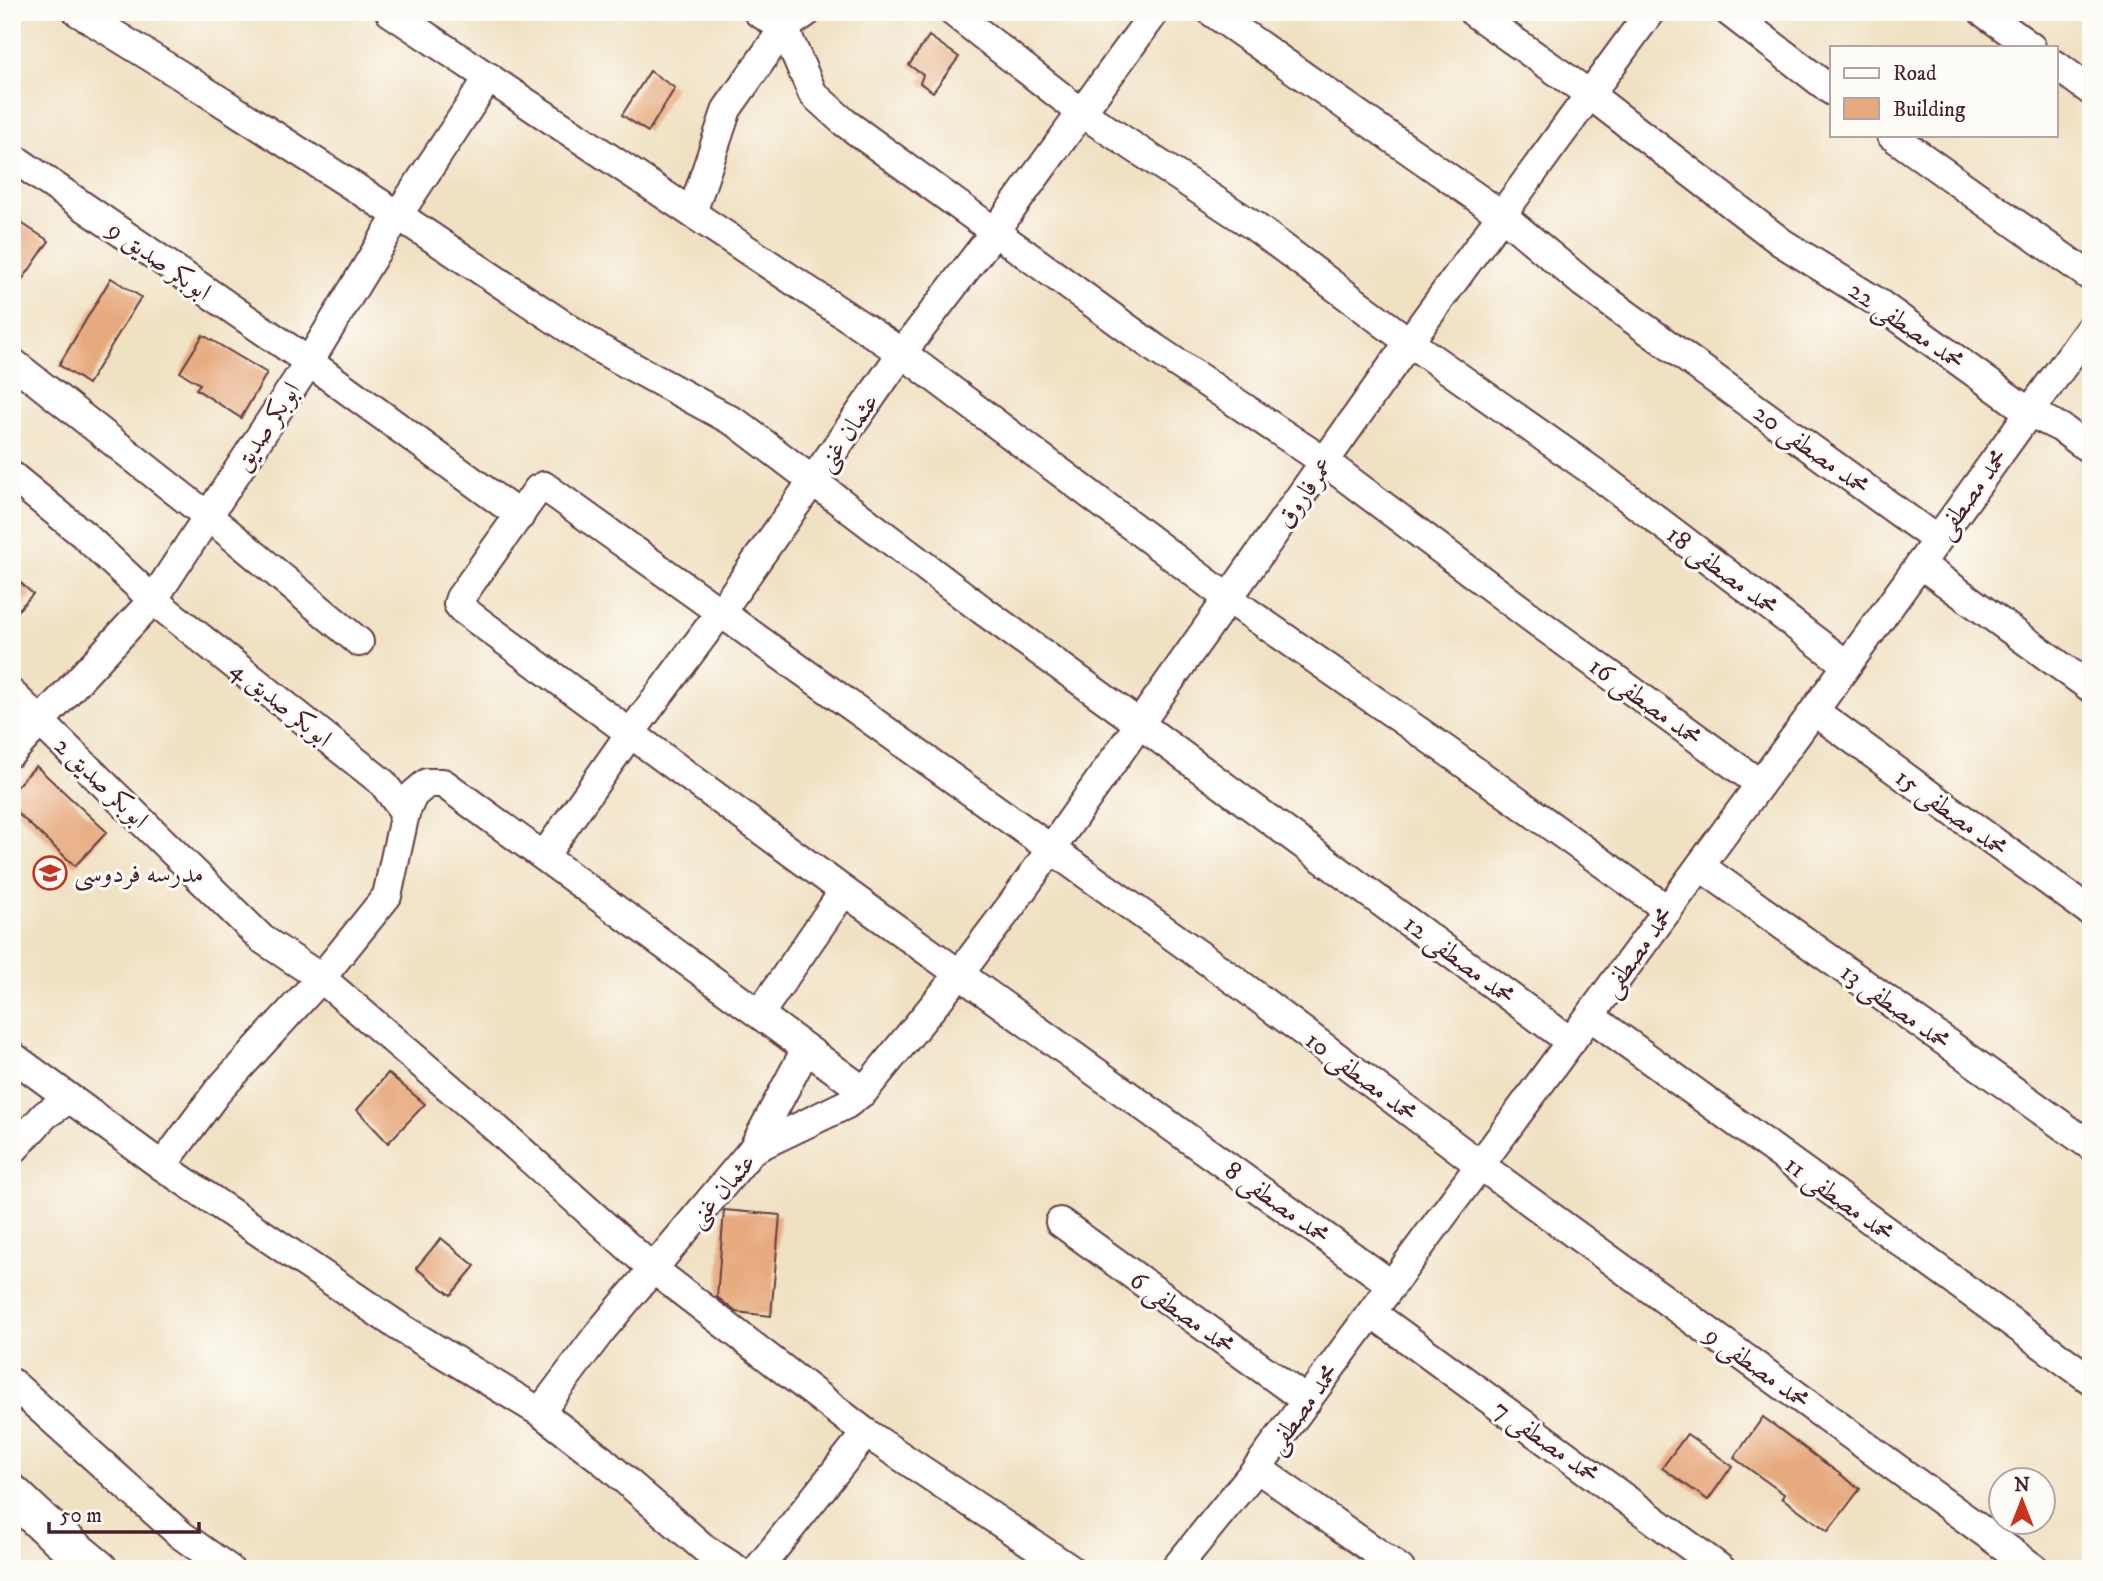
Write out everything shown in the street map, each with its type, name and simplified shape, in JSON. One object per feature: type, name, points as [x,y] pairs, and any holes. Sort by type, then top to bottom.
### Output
[{"type":"highway","points":[[12,1494],[46,1527],[98,1569]]},
{"type":"street","name":"محمد مصطفی 12","points":[[78,12],[398,215],[597,348],[738,424],[981,609],[1571,1042]]},
{"type":"street","points":[[390,12],[902,353],[1229,599],[1668,910]]},
{"type":"street","points":[[758,12],[784,28]]},
{"type":"street","points":[[692,213],[727,109],[784,28],[807,12]]},
{"type":"street","name":"عثمان غنی","points":[[544,856],[629,735],[720,613],[902,353],[996,230],[1155,12]]},
{"type":"street","name":"محمد مصطفی 20","points":[[1212,12],[1503,216],[1583,283],[1937,540]]},
{"type":"street","name":"محمد مصطفی 22","points":[[1473,12],[1589,94],[1781,242],[1877,302],[2029,412],[2061,428],[2091,450]]},
{"type":"street","name":"عمرفاروق","points":[[960,973],[1141,725],[1409,342],[1650,12]]},
{"type":"street","points":[[1728,12],[1830,89]]},
{"type":"street","points":[[1983,12],[2030,46]]},
{"type":"street","name":"محمد مصطفی 18","points":[[958,16],[1082,113],[1254,226],[1409,342],[1598,475],[1847,665]]},
{"type":"street","name":"محمد مصطفی 16","points":[[784,28],[813,94],[844,121],[1156,349],[1325,462],[1532,618],[1760,784]]},
{"type":"street","points":[[2058,66],[2091,91]]},
{"type":"street","name":"ابوبکر صدیق","points":[[12,752],[153,600],[309,362],[398,215],[489,77]]},
{"type":"street","points":[[1892,136],[2091,277]]},
{"type":"street","name":"ابوبکر صدیق 9","points":[[12,157],[309,362],[520,516]]},
{"type":"street","name":"محمد مصطفی","points":[[1175,1569],[1257,1468],[1372,1313],[1814,711],[2091,327]]},
{"type":"street","points":[[18,366],[359,642]]},
{"type":"street","name":"ابوبکر صدیق 4","points":[[12,476],[84,535],[153,600],[383,783],[405,813]]},
{"type":"street","name":"محمد مصطفی 10","points":[[520,516],[538,489],[544,486],[1244,987],[1480,1165]]},
{"type":"street","name":"محمد مصطفی 8","points":[[520,516],[460,598],[458,604],[461,609],[629,735],[1392,1285]]},
{"type":"street","points":[[1920,564],[2091,688]]},
{"type":"street","name":"ابوبکر صدیق 2","points":[[12,694],[262,939],[321,978],[479,1113],[653,1269],[866,1433],[1070,1569]]},
{"type":"street","name":"محمد مصطفی 15","points":[[1814,711],[2091,912]]},
{"type":"street","points":[[162,1166],[217,1092],[321,978],[387,896],[405,813],[413,795],[427,783],[443,783],[864,1091]]},
{"type":"street","name":"محمد مصطفی 13","points":[[1700,866],[2091,1146]]},
{"type":"street","points":[[760,1013],[844,891]]},
{"type":"street","name":"عثمان غنی","points":[[540,1412],[600,1332],[753,1149],[846,1104],[864,1091],[960,973]]},
{"type":"street","name":"محمد مصطفی 11","points":[[1590,1016],[2091,1380]]},
{"type":"street","points":[[753,1149],[806,1049]]},
{"type":"street","points":[[12,1056],[162,1166],[401,1328],[540,1412],[602,1460],[697,1559],[736,1569]]},
{"type":"street","points":[[12,1151],[45,1115],[69,1099]]},
{"type":"street","name":"محمد مصطفی 9","points":[[1480,1165],[2035,1569]]},
{"type":"street","name":"محمد مصطفی 6","points":[[1060,1222],[1307,1401]]},
{"type":"street","name":"محمد مصطفی 7","points":[[1372,1313],[1721,1569]]},
{"type":"street","points":[[12,1383],[181,1535],[229,1569]]},
{"type":"street","points":[[758,1569],[866,1433]]},
{"type":"street","points":[[1257,1468],[1400,1569]]},
{"type":"building","points":[[929,36],[959,57],[933,92],[920,83],[923,75],[909,65]]},
{"type":"building","points":[[650,71],[675,88],[648,132],[622,115]]},
{"type":"building","points":[[12,217],[49,241],[12,295]]},
{"type":"building","points":[[111,278],[141,297],[88,384],[59,365]]},
{"type":"building","points":[[203,335],[267,373],[241,418],[196,389],[200,384],[180,372]]},
{"type":"building","points":[[12,575],[33,594],[12,617]]},
{"type":"building","points":[[36,766],[107,832],[75,866],[12,808],[12,791]]},
{"type":"building","points":[[388,1073],[425,1104],[388,1143],[357,1110]]},
{"type":"building","points":[[724,1210],[780,1215],[771,1316],[736,1312],[717,1297]]},
{"type":"building","points":[[441,1238],[475,1266],[451,1295],[416,1268]]},
{"type":"building","points":[[1763,1417],[1860,1489],[1828,1531],[1782,1498],[1784,1494],[1734,1458]]},
{"type":"building","points":[[1687,1434],[1732,1466],[1708,1500],[1662,1468]]},
{"type":"place","name":"مدرسه فردوسی","points":[[50,873]]}]
